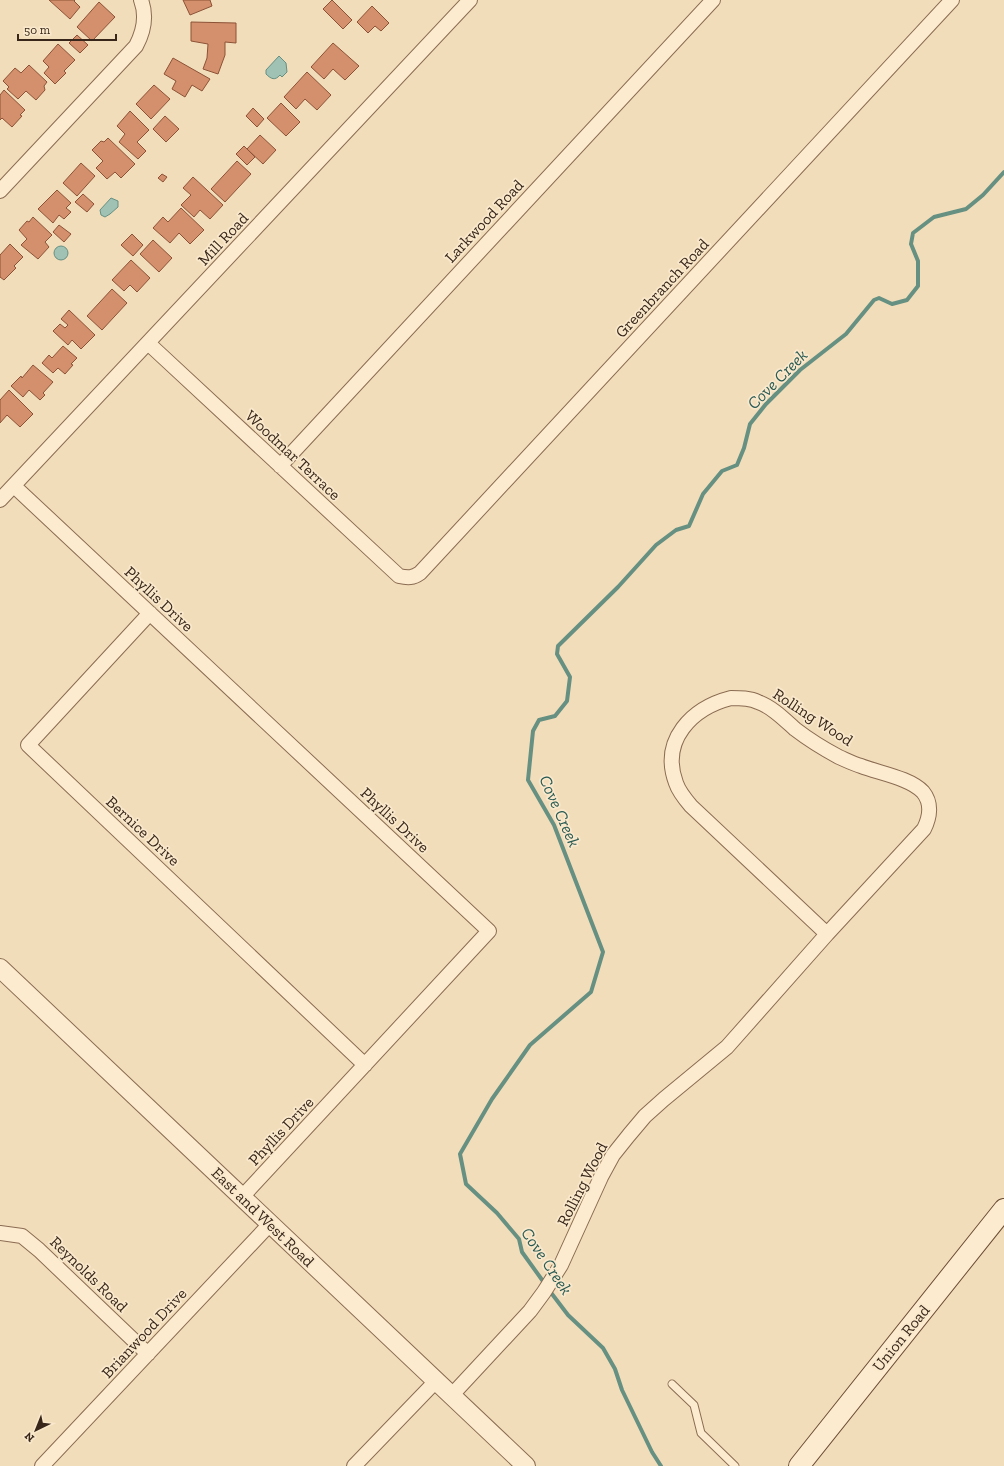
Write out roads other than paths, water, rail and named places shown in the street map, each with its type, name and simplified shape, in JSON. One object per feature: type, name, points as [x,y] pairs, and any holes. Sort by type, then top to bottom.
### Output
[{"type":"main road","name":"Union Road","points":[[799,1466],[1004,1209]]},
{"type":"street","points":[[0,191],[136,46],[144,25],[144,12],[140,0]]},
{"type":"street","name":"Mill Road","points":[[0,500],[470,0]]},
{"type":"street","name":"Larkwood Road","points":[[280,466],[713,0]]},
{"type":"street","name":"Greenbranch Road","points":[[420,573],[952,0]]},
{"type":"street","name":"Woodmar Terrace","points":[[148,343],[399,576],[407,578],[414,577],[420,573]]},
{"type":"street","name":"Phyllis Drive","points":[[14,486],[489,931],[242,1197]]},
{"type":"street","name":"Bernice Drive","points":[[150,613],[28,745],[365,1064]]},
{"type":"street","name":"Rolling Wood","points":[[451,1396],[530,1312],[544,1292],[561,1265],[601,1177],[613,1155],[629,1134],[645,1116],[664,1099],[727,1047],[827,934],[924,829],[928,820],[930,810],[928,801],[923,792],[915,785],[860,766],[838,756],[817,744],[769,707],[745,698],[731,698],[718,702],[700,711],[690,719],[681,731],[675,744],[672,757],[676,784],[682,795],[691,806],[827,934]]},
{"type":"street","name":"East and West Road","points":[[0,968],[526,1466]]},
{"type":"street","name":"Brianwood Drive","points":[[42,1466],[270,1224]]},
{"type":"street","name":"Reynolds Road","points":[[0,1233],[22,1236],[39,1250],[148,1354]]},
{"type":"street","points":[[354,1466],[436,1381]]},
{"type":"lane","points":[[672,1384],[694,1405],[701,1433],[735,1466]]},
{"type":"waterway","name":"Cove Creek","points":[[545,1284],[522,1252],[519,1239],[497,1213],[466,1184],[460,1154],[492,1099],[530,1045],[591,992],[603,952],[554,825],[528,780],[533,731],[539,720],[555,716],[567,701],[570,677],[557,654],[558,646],[618,587],[656,545],[676,530],[689,526],[703,494],[722,471],[737,465],[744,448],[750,424],[766,404],[800,370],[846,334],[874,300],[879,298],[892,304],[907,300],[918,286],[918,261],[911,244],[913,233],[934,217],[966,209],[983,195],[1004,172]]},
{"type":"waterway","name":"Cove Creek","points":[[549,1290],[568,1315],[603,1348],[615,1369],[622,1390],[652,1452],[661,1466]]}]
